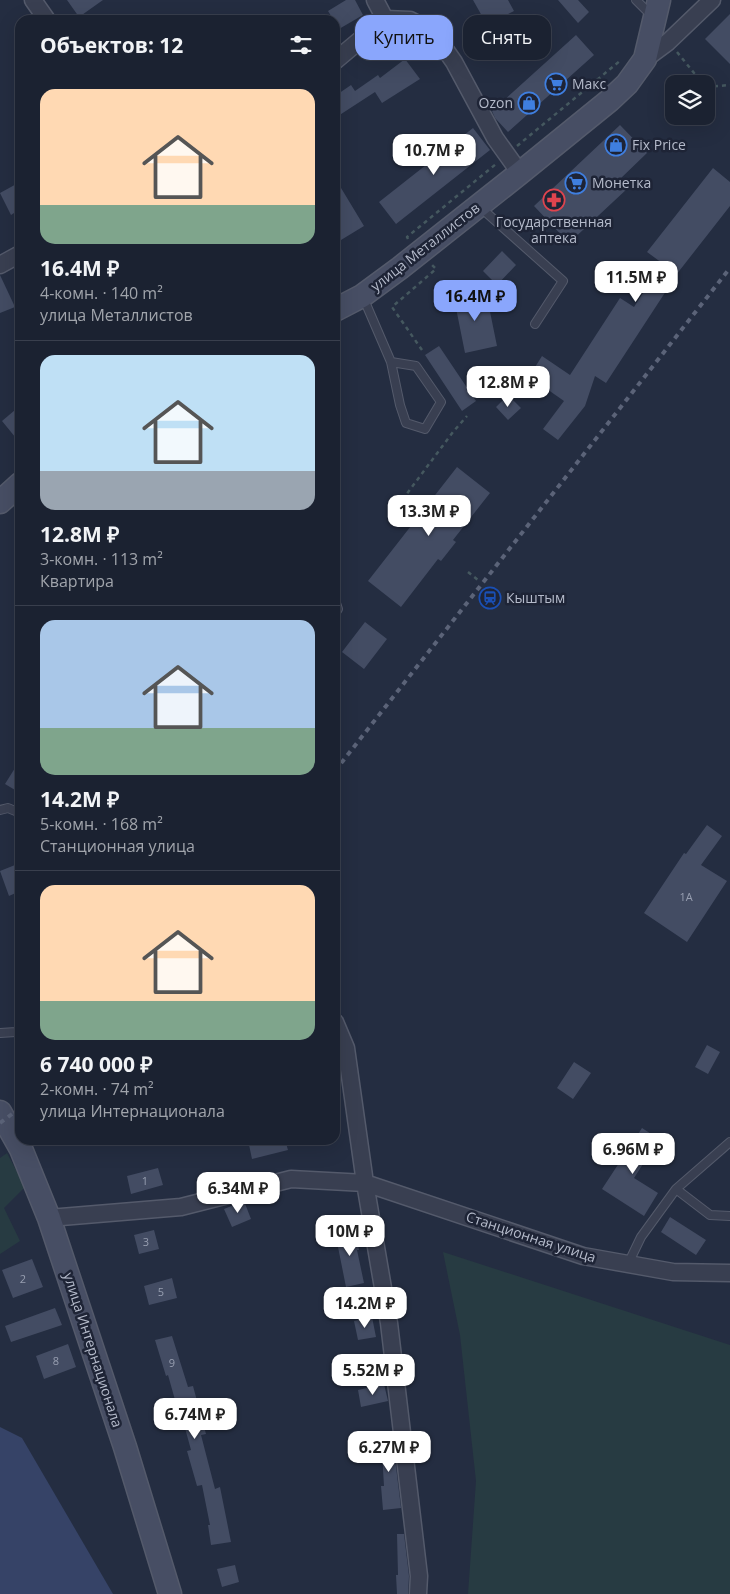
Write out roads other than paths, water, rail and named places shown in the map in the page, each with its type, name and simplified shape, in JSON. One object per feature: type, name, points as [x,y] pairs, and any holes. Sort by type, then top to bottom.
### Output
[{"type":"main road","points":[[645,59],[657,10]]},
{"type":"main road","name":"улица Металлистов","points":[[340,307],[362,296],[610,100],[627,84],[645,59]]},
{"type":"main road","points":[[0,502],[15,488]]},
{"type":"main road","name":"улица Интернационала","points":[[0,1112],[15,1138]]},
{"type":"main road","name":"улица Интернационала","points":[[19,1145],[49,1218],[125,1447],[170,1594]]},
{"type":"street","points":[[33,0],[44,15]]},
{"type":"street","points":[[375,0],[383,15]]},
{"type":"street","name":"улица Металлистов","points":[[645,59],[668,42],[712,0]]},
{"type":"street","points":[[340,58],[355,45]]},
{"type":"street","points":[[453,60],[494,138],[520,173]]},
{"type":"street","points":[[0,265],[15,257]]},
{"type":"street","points":[[340,1034],[346,1048],[365,1183],[389,1323],[419,1576],[418,1594]]},
{"type":"street","name":"Станционная улица","points":[[49,1218],[181,1208],[291,1179],[365,1183],[583,1256],[673,1272],[730,1272]]},
{"type":"lane","points":[[636,0],[657,10]]},
{"type":"lane","points":[[478,206],[563,281],[534,324]]},
{"type":"lane","points":[[362,296],[391,362],[400,405],[406,422],[426,429],[441,402],[416,366],[391,362]]},
{"type":"lane","points":[[0,810],[8,808],[15,812]]},
{"type":"lane","points":[[0,1033],[15,1032]]},
{"type":"lane","points":[[628,1264],[641,1237],[676,1190],[730,1142]]},
{"type":"lane","points":[[676,1190],[710,1216],[730,1216]]},
{"type":"water","points":[[0,1427],[22,1438],[113,1594],[0,1594]]},
{"type":"railway","points":[[340,765],[730,268]]},
{"type":"railway","points":[[0,1123],[15,1112]]},
{"type":"place","name":"Макс","points":[[556,84]]},
{"type":"place","name":"Ozon","points":[[529,103]]},
{"type":"place","name":"Fix Price","points":[[616,145]]},
{"type":"place","name":"Монетка","points":[[576,183]]},
{"type":"place","name":"Государственная аптека","points":[[554,200]]},
{"type":"place","name":"Кыштым","points":[[490,598]]}]
